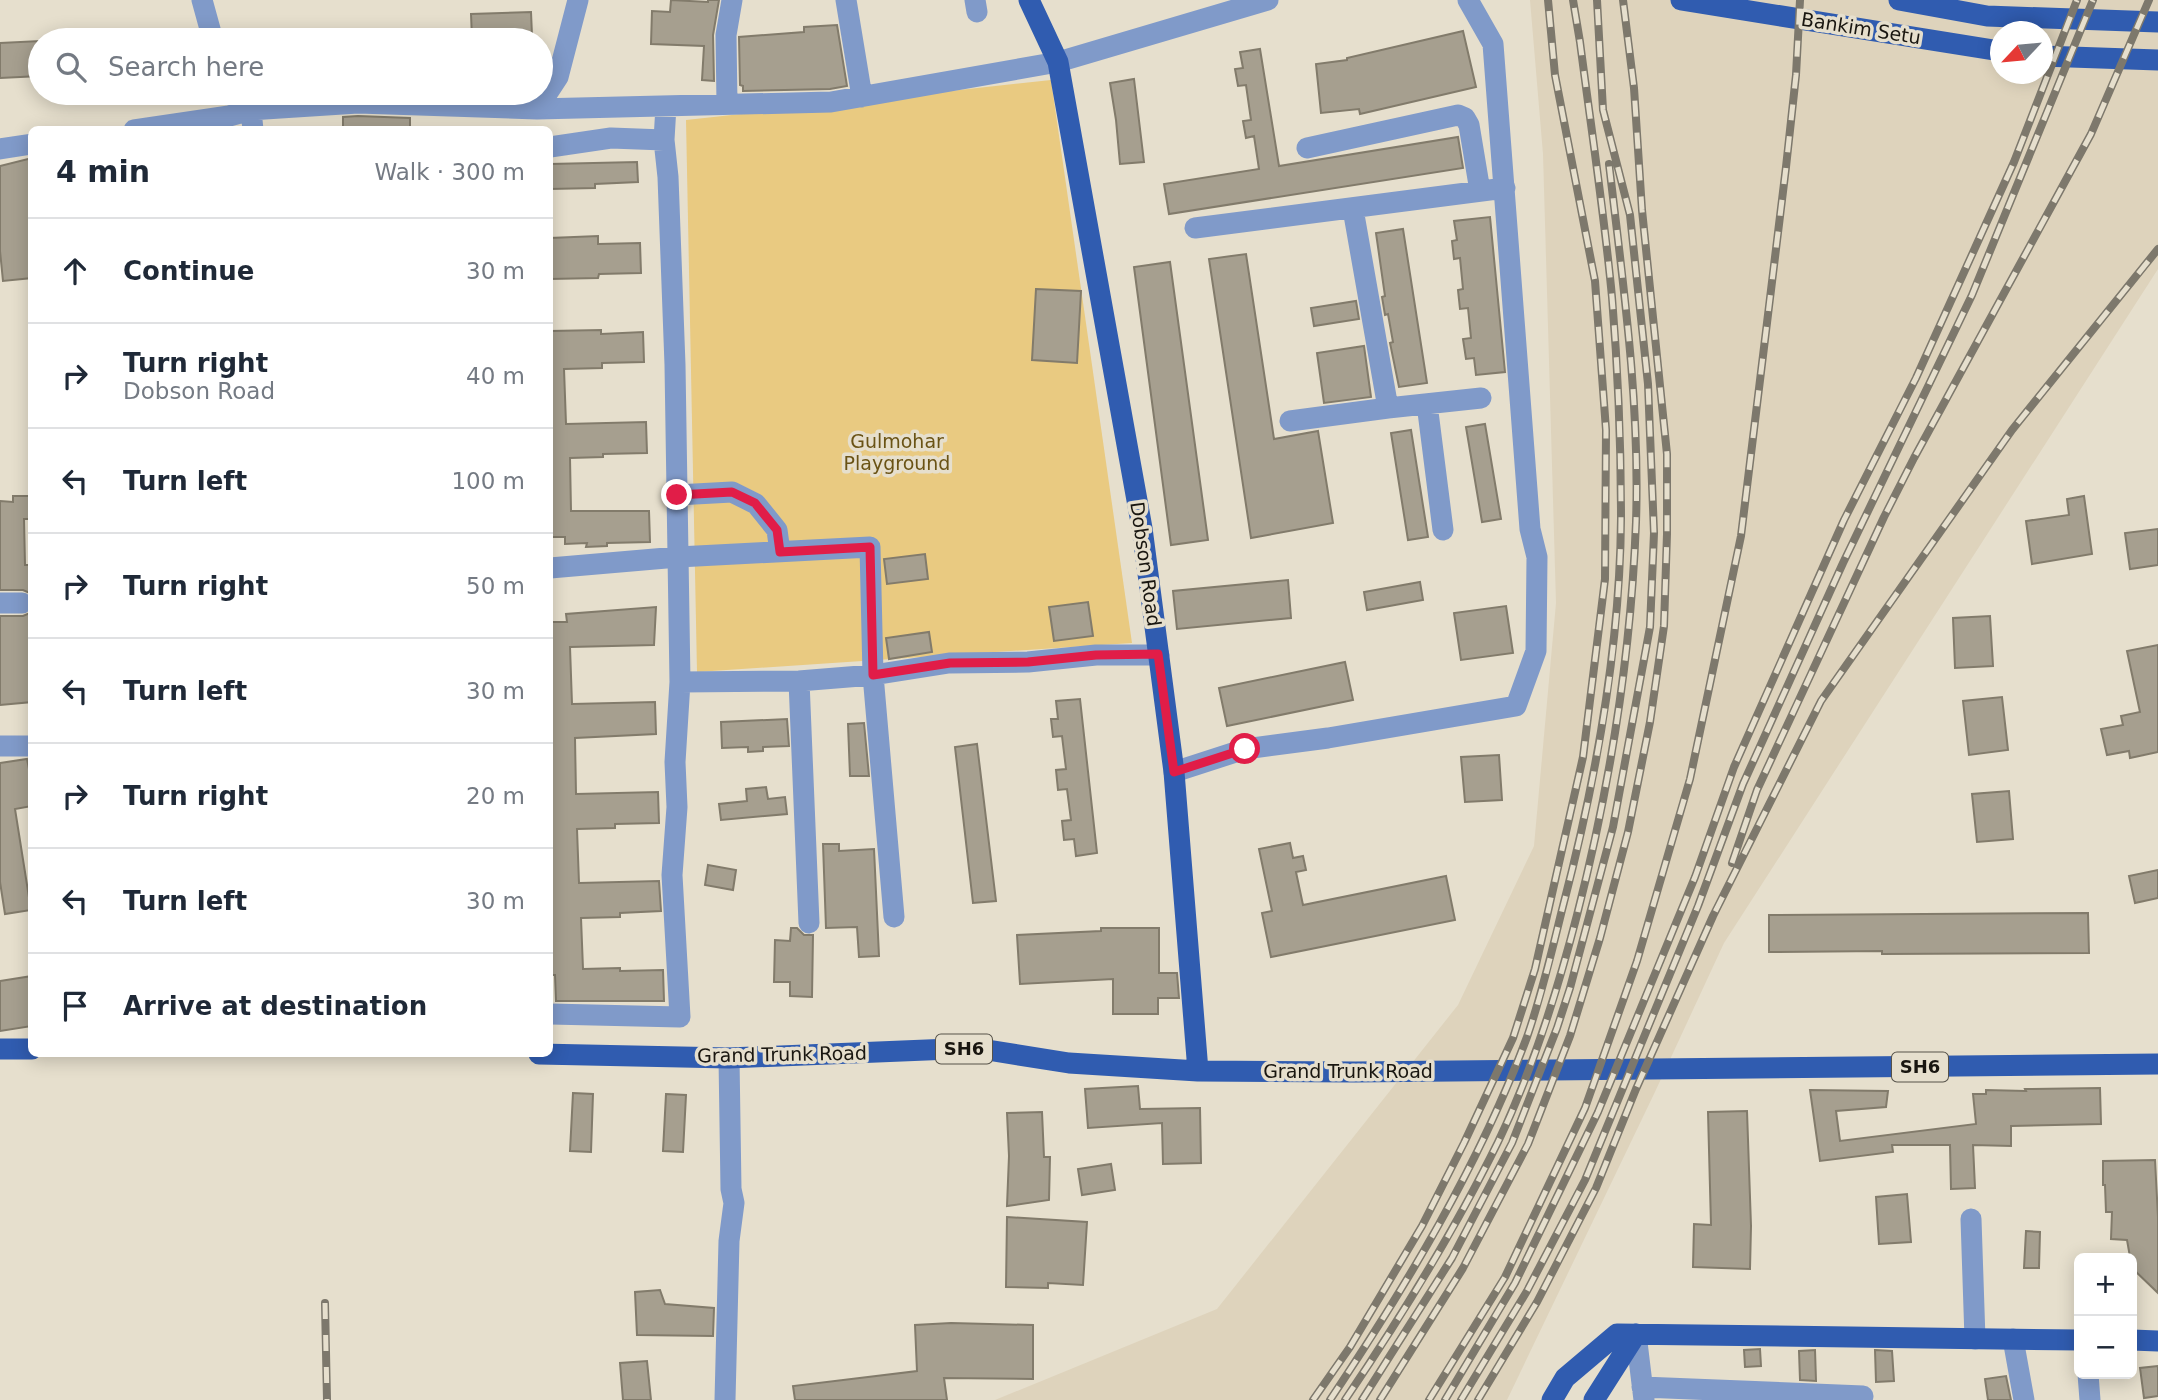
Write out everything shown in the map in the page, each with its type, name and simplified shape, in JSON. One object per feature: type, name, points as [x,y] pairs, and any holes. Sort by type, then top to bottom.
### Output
[{"type":"main road","name":"Dobson Road","points":[[1029,0],[1058,62],[1142,528],[1174,772],[1198,1071]]},
{"type":"main road","name":"Bankim Setu","points":[[1681,0],[1990,49]]},
{"type":"main road","name":"Bankim Setu","points":[[1899,0],[1987,16],[2158,22]]},
{"type":"main road","points":[[2053,56],[2158,60]]},
{"type":"main road","name":"Grand Trunk Road","points":[[553,1054],[729,1058],[975,1048],[1069,1063],[1198,1071],[1355,1072],[2158,1063]]},
{"type":"main road","points":[[0,1049],[28,1049]]},
{"type":"main road","points":[[1552,1400],[1565,1378],[1617,1334],[2074,1340]]},
{"type":"main road","points":[[1594,1400],[1636,1334]]},
{"type":"main road","points":[[2137,1340],[2158,1341]]},
{"type":"street","points":[[202,0],[210,28]]},
{"type":"street","points":[[553,85],[558,77],[578,0]]},
{"type":"street","points":[[727,104],[726,35],[732,0]]},
{"type":"street","points":[[846,0],[862,96]]},
{"type":"street","points":[[418,105],[537,109],[831,102],[1058,62],[1268,0]]},
{"type":"street","points":[[1174,772],[1245,749],[1328,738],[1516,706],[1536,651],[1537,557],[1530,529],[1493,44],[1468,0]]},
{"type":"street","points":[[243,105],[252,120]]},
{"type":"street","points":[[161,126],[229,116],[252,120],[346,105]]},
{"type":"street","points":[[537,109],[540,105]]},
{"type":"street","points":[[553,1014],[680,1017],[672,875],[677,807],[675,762],[680,682],[674,311],[664,140],[666,106]]},
{"type":"street","points":[[1307,148],[1458,116],[1465,118],[1469,125],[1480,191]]},
{"type":"street","points":[[553,147],[611,138],[664,140]]},
{"type":"street","points":[[0,149],[28,145]]},
{"type":"street","points":[[1195,228],[1505,188]]},
{"type":"street","points":[[1353,209],[1388,408]]},
{"type":"street","points":[[1290,421],[1481,398]]},
{"type":"street","points":[[1427,404],[1443,530]]},
{"type":"street","points":[[677,495],[732,492],[755,503],[777,530],[780,552]]},
{"type":"street","points":[[553,568],[678,557],[870,547],[873,675],[894,917]]},
{"type":"street","points":[[0,603],[22,603]]},
{"type":"street","points":[[680,682],[799,681],[873,675],[950,663],[1028,662],[1096,655],[1158,654]]},
{"type":"street","points":[[799,681],[809,923]]},
{"type":"street","points":[[0,746],[28,746]]},
{"type":"street","points":[[725,1400],[729,1241],[734,1203],[731,1189],[729,1058]]},
{"type":"street","points":[[1971,1219],[1975,1339]]},
{"type":"street","points":[[1636,1334],[1643,1394],[1863,1396]]},
{"type":"street","points":[[2013,1339],[2024,1400]]},
{"type":"street","points":[[2088,1379],[2090,1400]]},
{"type":"shaded area","points":[[1530,0],[2158,0],[2158,269],[1724,943],[1507,1400],[995,1400],[1217,1309],[1458,1005],[1534,846],[1556,603],[1543,154]]},
{"type":"green space","name":"Gulmohar Playground","points":[[1051,80],[1132,643],[697,672],[686,120]]},
{"type":"building","points":[[671,0],[719,0],[713,35],[714,81],[702,80],[704,46],[651,44],[652,11],[670,12]]},
{"type":"building","points":[[531,12],[532,28],[472,28],[471,14]]},
{"type":"building","points":[[837,25],[847,86],[830,89],[743,91],[743,86],[740,85],[739,37],[804,32],[804,27]]},
{"type":"building","points":[[1463,31],[1476,87],[1360,114],[1359,109],[1321,113],[1316,64],[1347,60]]},
{"type":"building","points":[[28,42],[28,77],[0,78],[0,43]]},
{"type":"building","points":[[1260,49],[1279,166],[1458,137],[1463,168],[1169,214],[1164,184],[1259,169],[1254,136],[1246,138],[1243,121],[1251,120],[1246,85],[1238,86],[1235,69],[1243,68],[1240,52]]},
{"type":"building","points":[[1134,79],[1144,162],[1120,164],[1110,83]]},
{"type":"building","points":[[343,117],[410,118],[410,126],[343,126]]},
{"type":"building","points":[[28,159],[28,278],[3,281],[0,251],[0,166]]},
{"type":"building","points":[[637,162],[638,182],[595,184],[595,188],[553,189],[553,164]]},
{"type":"building","points":[[1490,217],[1505,372],[1476,375],[1474,358],[1466,359],[1463,339],[1471,338],[1468,308],[1460,309],[1458,290],[1463,289],[1460,258],[1454,259],[1452,241],[1457,240],[1454,221]]},
{"type":"building","points":[[1403,229],[1427,383],[1399,387],[1390,343],[1393,342],[1388,314],[1385,315],[1382,297],[1385,296],[1376,233]]},
{"type":"building","points":[[598,236],[598,244],[640,243],[641,273],[553,279],[553,238]]},
{"type":"building","points":[[1246,254],[1274,439],[1318,431],[1333,523],[1251,538],[1209,259]]},
{"type":"building","points":[[1170,262],[1208,540],[1171,545],[1134,267]]},
{"type":"building","points":[[1036,289],[1081,291],[1077,363],[1032,360]]},
{"type":"building","points":[[1356,301],[1359,319],[1314,326],[1311,308]]},
{"type":"building","points":[[601,330],[601,334],[643,332],[644,362],[602,363],[602,368],[564,369],[566,424],[646,422],[647,453],[570,458],[571,511],[649,511],[650,542],[607,543],[607,546],[586,547],[587,543],[565,544],[565,537],[553,537],[553,331]]},
{"type":"building","points":[[1364,346],[1371,397],[1324,403],[1317,353]]},
{"type":"building","points":[[1485,424],[1501,519],[1482,522],[1466,427]]},
{"type":"building","points":[[1411,430],[1428,537],[1408,540],[1391,433]]},
{"type":"building","points":[[13,496],[28,496],[28,519],[24,519],[28,592],[0,590],[0,501],[13,502]]},
{"type":"building","points":[[2084,496],[2092,554],[2032,564],[2026,521],[2069,515],[2067,499]]},
{"type":"building","points":[[2158,529],[2158,565],[2130,569],[2125,533]]},
{"type":"building","points":[[925,554],[928,579],[887,584],[884,559]]},
{"type":"building","points":[[1288,580],[1291,618],[1177,629],[1173,591]]},
{"type":"building","points":[[1420,582],[1423,600],[1367,610],[1364,592]]},
{"type":"building","points":[[1088,602],[1093,636],[1054,641],[1049,607]]},
{"type":"building","points":[[1506,606],[1513,653],[1461,660],[1454,613]]},
{"type":"building","points":[[656,607],[654,645],[570,647],[572,704],[655,702],[656,734],[575,738],[576,794],[658,792],[659,823],[615,824],[615,828],[577,829],[579,883],[659,881],[661,911],[620,913],[620,917],[581,918],[583,969],[663,970],[664,1001],[556,1001],[553,975],[553,622],[567,622],[566,614]]},
{"type":"building","points":[[28,614],[28,702],[0,705],[0,616]]},
{"type":"building","points":[[1990,616],[1993,666],[1955,668],[1953,618]]},
{"type":"building","points":[[929,632],[932,652],[889,659],[886,638]]},
{"type":"building","points":[[2158,645],[2158,752],[2130,758],[2129,751],[2107,755],[2101,729],[2123,725],[2121,716],[2140,712],[2127,651]]},
{"type":"building","points":[[1345,662],[1353,700],[1227,726],[1219,688]]},
{"type":"building","points":[[2002,697],[2008,750],[1969,755],[1963,701]]},
{"type":"building","points":[[1080,699],[1097,853],[1076,856],[1074,839],[1064,840],[1062,821],[1071,820],[1067,789],[1058,790],[1056,770],[1066,769],[1062,736],[1053,737],[1051,719],[1058,719],[1056,701]]},
{"type":"building","points":[[787,719],[789,746],[763,747],[763,751],[748,752],[748,747],[722,748],[721,722]]},
{"type":"building","points":[[864,723],[869,776],[850,776],[848,724]]},
{"type":"building","points":[[977,744],[996,901],[973,903],[955,747]]},
{"type":"building","points":[[1499,755],[1502,800],[1465,802],[1461,757]]},
{"type":"building","points":[[27,759],[28,764],[28,807],[15,809],[28,891],[28,910],[5,914],[0,882],[0,763]]},
{"type":"building","points":[[766,787],[768,799],[785,797],[787,814],[721,820],[719,804],[747,801],[746,789]]},
{"type":"building","points":[[2009,791],[2013,839],[1977,842],[1972,794]]},
{"type":"building","points":[[1290,843],[1293,858],[1303,856],[1306,870],[1296,872],[1303,905],[1446,876],[1455,920],[1271,957],[1262,913],[1272,911],[1259,849]]},
{"type":"building","points":[[823,844],[839,844],[839,851],[874,849],[879,956],[859,957],[857,927],[826,928]]},
{"type":"building","points":[[708,865],[736,870],[733,890],[705,885]]},
{"type":"building","points":[[2158,870],[2158,898],[2135,903],[2129,876]]},
{"type":"building","points":[[2088,913],[2089,953],[1769,952],[1769,915]]},
{"type":"building","points":[[791,928],[797,928],[804,935],[813,935],[812,997],[790,996],[790,982],[774,982],[775,940],[790,941]]},
{"type":"building","points":[[1101,928],[1159,928],[1159,973],[1177,973],[1179,998],[1158,998],[1158,1014],[1113,1014],[1113,979],[1020,984],[1017,935],[1101,931]]},
{"type":"building","points":[[28,977],[28,1027],[0,1031],[0,981]]},
{"type":"building","points":[[1138,1086],[1140,1109],[1200,1108],[1201,1163],[1163,1164],[1162,1123],[1088,1128],[1085,1089]]},
{"type":"building","points":[[2100,1088],[2101,1124],[2011,1126],[2011,1146],[1973,1145],[1975,1188],[1951,1189],[1950,1145],[1892,1145],[1893,1152],[1820,1161],[1810,1090],[1888,1091],[1886,1107],[1836,1111],[1840,1141],[1976,1124],[1973,1094],[1986,1094],[1986,1090]]},
{"type":"building","points":[[573,1093],[593,1094],[591,1152],[570,1151]]},
{"type":"building","points":[[666,1094],[686,1095],[683,1152],[663,1151]]},
{"type":"building","points":[[1747,1111],[1750,1269],[1693,1267],[1694,1224],[1711,1225],[1708,1112]]},
{"type":"building","points":[[1042,1112],[1044,1157],[1050,1157],[1049,1200],[1007,1206],[1007,1113]]},
{"type":"building","points":[[2155,1160],[2158,1293],[2137,1273],[2137,1253],[2129,1253],[2127,1240],[2111,1239],[2112,1212],[2106,1212],[2103,1161]]},
{"type":"building","points":[[1111,1164],[1115,1190],[1082,1195],[1078,1169]]},
{"type":"building","points":[[1907,1194],[1911,1242],[1879,1244],[1876,1197]]},
{"type":"building","points":[[1007,1217],[1087,1222],[1083,1285],[1048,1283],[1048,1288],[1006,1287]]},
{"type":"building","points":[[2026,1231],[2040,1232],[2039,1268],[2024,1268]]},
{"type":"building","points":[[660,1290],[665,1304],[714,1308],[713,1336],[637,1335],[635,1292]]},
{"type":"building","points":[[915,1325],[1033,1325],[1033,1379],[944,1378],[947,1400],[795,1400],[793,1386],[917,1371]]},
{"type":"building","points":[[1760,1349],[1761,1366],[1745,1367],[1744,1350]]},
{"type":"building","points":[[1815,1350],[1816,1381],[1800,1380],[1799,1351]]},
{"type":"building","points":[[1875,1350],[1892,1351],[1894,1381],[1876,1382]]},
{"type":"building","points":[[647,1361],[651,1400],[623,1400],[620,1363]]},
{"type":"building","points":[[2158,1366],[2158,1396],[2144,1398],[2140,1368]]},
{"type":"building","points":[[2006,1376],[2011,1400],[1988,1400],[1985,1379]]},
{"type":"railway","points":[[1313,1400],[1350,1347],[1422,1226],[1513,1038],[1535,969],[1583,757],[1605,579],[1606,430],[1595,281],[1555,75],[1548,0]]},
{"type":"railway","points":[[1330,1400],[1439,1224],[1508,1085],[1537,1005],[1575,859],[1596,763],[1611,666],[1620,567],[1619,408],[1609,265],[1573,0]]},
{"type":"railway","points":[[1362,1400],[1452,1258],[1512,1143],[1557,1028],[1613,827],[1650,627],[1654,533],[1648,384],[1630,215],[1603,110],[1597,0]]},
{"type":"railway","points":[[1380,1400],[1463,1268],[1528,1144],[1570,1036],[1600,938],[1628,832],[1650,722],[1664,626],[1667,454],[1642,210],[1634,88],[1623,0]]},
{"type":"railway","points":[[1429,1400],[1505,1277],[1585,1108],[1637,961],[1690,779],[1741,536],[1786,167],[1796,75],[1800,0]]},
{"type":"railway","points":[[1445,1400],[1515,1283],[1598,1112],[1695,877],[1734,767],[1844,520],[1916,378],[2014,162],[2077,0]]},
{"type":"railway","points":[[1461,1400],[1527,1291],[1585,1180],[1698,906],[1743,784],[1843,563],[1972,295],[2093,0]]},
{"type":"railway","points":[[1732,863],[1757,790],[1884,517],[2091,134],[2149,0]]},
{"type":"railway","points":[[1345,1400],[1445,1241],[1511,1114],[1543,1030],[1589,867],[1609,769],[1624,671],[1636,522],[1633,387],[1609,164]]},
{"type":"railway","points":[[1478,1400],[1537,1302],[1596,1188],[1636,1089],[1713,916],[1821,701],[2012,430],[2158,249]]},
{"type":"railway","points":[[325,1303],[327,1400]]},
{"type":"route","points":[[677,495],[732,492],[755,503],[777,530],[780,552],[870,547],[873,675],[950,663],[1028,662],[1096,655],[1158,654],[1174,772],[1245,749]]}]
